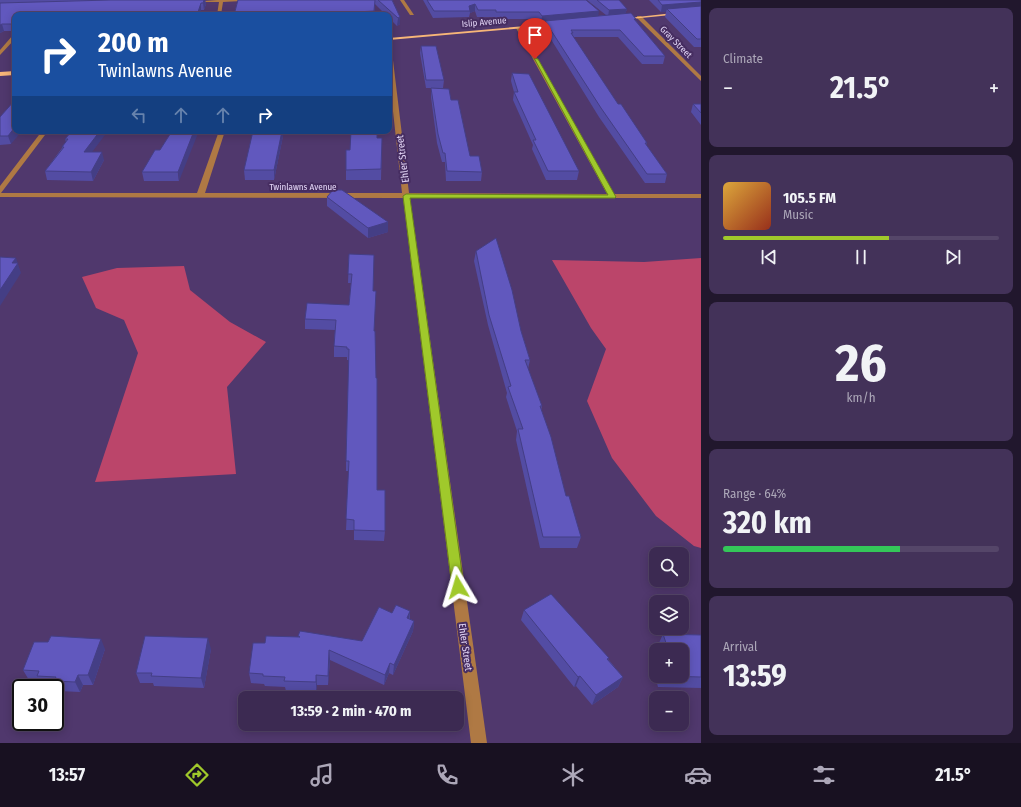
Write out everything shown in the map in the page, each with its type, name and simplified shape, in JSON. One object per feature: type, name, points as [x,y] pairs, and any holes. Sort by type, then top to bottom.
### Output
[{"type":"main road","points":[[613,19],[701,11]]},
{"type":"main road","name":"Islip Avenue","points":[[392,39],[562,24]]},
{"type":"main road","points":[[0,74],[12,73]]},
{"type":"street","points":[[189,2],[260,0]]},
{"type":"street","points":[[402,0],[412,14]]},
{"type":"street","points":[[219,12],[221,1]]},
{"type":"street","name":"Gray Street","points":[[639,17],[701,78]]},
{"type":"street","points":[[518,28],[612,197]]},
{"type":"street","points":[[1,39],[12,38]]},
{"type":"street","points":[[0,53],[12,40]]},
{"type":"street","name":"Ehler Street","points":[[392,77],[406,196],[479,743]]},
{"type":"street","points":[[0,191],[43,134]]},
{"type":"street","points":[[200,196],[221,134]]},
{"type":"street","name":"Twinlawns Avenue","points":[[0,196],[701,196]]},
{"type":"shaded area","points":[[701,258],[701,548],[694,546],[656,516],[612,458],[587,401],[606,349],[591,328],[552,260],[644,262]]},
{"type":"shaded area","points":[[184,266],[190,290],[230,322],[266,342],[227,387],[236,474],[95,482],[138,353],[124,320],[96,308],[82,277],[117,268]]},
{"type":"building","points":[[110,0],[204,0],[203,3],[201,3],[198,12],[12,12],[12,24],[0,25],[0,3]]},
{"type":"building","points":[[238,0],[375,0],[374,11],[235,12]]},
{"type":"building","points":[[378,0],[392,0],[400,17],[398,18]]},
{"type":"building","points":[[427,0],[586,0],[599,11],[542,16],[539,12],[496,12],[496,10],[478,10],[475,4],[469,6],[470,11],[434,11]]},
{"type":"building","points":[[597,0],[619,0],[627,9],[609,10]]},
{"type":"building","points":[[658,0],[701,0],[701,2],[662,5]]},
{"type":"building","points":[[701,6],[701,39],[697,39],[667,9]]},
{"type":"building","points":[[631,13],[636,19],[634,19],[665,56],[644,56],[620,30],[571,30],[573,33],[571,33],[618,104],[621,104],[647,143],[645,143],[667,174],[647,174],[601,108],[545,21]]},
{"type":"building","points":[[421,46],[436,46],[444,80],[426,80]]},
{"type":"building","points":[[512,73],[529,74],[579,171],[548,171],[533,140],[536,140],[514,92],[518,92]]},
{"type":"building","points":[[431,88],[449,89],[451,100],[458,100],[470,156],[479,156],[482,172],[447,171],[445,153],[443,153],[438,134]]},
{"type":"building","points":[[12,103],[12,131],[8,136],[0,136],[0,117]]},
{"type":"building","points":[[693,104],[701,104],[701,113]]},
{"type":"building","points":[[69,134],[98,134],[84,152],[102,152],[91,172],[45,171],[64,147],[62,147],[68,139],[65,139]]},
{"type":"building","points":[[170,134],[193,134],[178,172],[142,172],[155,150],[160,150]]},
{"type":"building","points":[[252,134],[281,134],[274,170],[244,170]]},
{"type":"building","points":[[351,134],[377,134],[377,138],[382,138],[381,169],[346,170],[346,150],[350,150]]},
{"type":"building","points":[[333,190],[342,190],[388,222],[368,228],[327,197]]},
{"type":"building","points":[[496,238],[512,290],[521,331],[530,360],[525,360],[542,406],[540,406],[551,437],[566,496],[569,496],[581,537],[543,537],[518,429],[523,429],[508,387],[511,386],[489,315],[476,251]]},
{"type":"building","points":[[349,254],[374,255],[373,291],[376,291],[374,331],[377,378],[377,490],[385,490],[385,531],[354,530],[354,520],[346,519],[349,461],[346,461],[349,349],[347,349],[347,347],[334,346],[336,320],[305,319],[307,303],[349,305],[352,274],[348,274]]},
{"type":"building","points":[[0,257],[16,258],[12,263],[18,263],[0,290]]},
{"type":"building","points":[[551,594],[609,658],[607,659],[623,677],[596,695],[580,676],[578,677],[524,610]]},
{"type":"building","points":[[396,605],[410,611],[407,618],[414,621],[394,665],[390,663],[385,675],[329,650],[328,676],[316,675],[316,682],[284,681],[285,677],[263,676],[263,674],[249,673],[253,643],[265,643],[266,636],[300,637],[298,636],[300,631],[362,641],[379,607],[392,613]]},
{"type":"building","points":[[663,635],[701,635],[701,677],[689,677],[689,643],[666,643]]},
{"type":"building","points":[[51,636],[101,639],[88,675],[78,675],[75,682],[64,681],[64,679],[55,679],[56,677],[37,676],[39,671],[23,670],[34,642],[48,642]]},
{"type":"building","points":[[145,636],[208,638],[201,678],[151,676],[152,673],[136,673]]},
{"type":"route","points":[[458,587],[406,196],[612,197],[535,59]]}]
